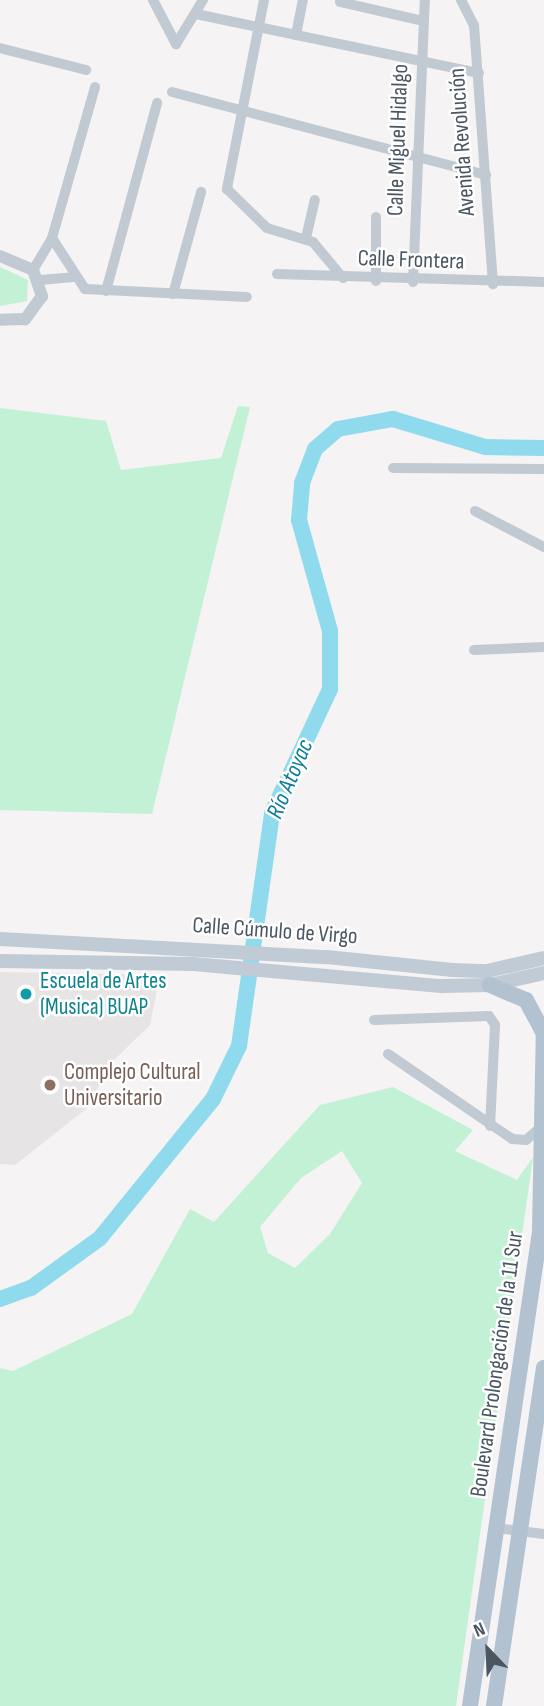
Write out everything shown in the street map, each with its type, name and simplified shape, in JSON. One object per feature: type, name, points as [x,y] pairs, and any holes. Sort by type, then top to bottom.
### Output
[{"type":"main road","name":"Calle Cúmulo de Virgo","points":[[0,939],[194,948],[486,971],[544,958]]},
{"type":"main road","name":"Calle Cúmulo de Virgo","points":[[0,961],[193,964],[490,985],[544,973]]},
{"type":"main road","points":[[490,985],[526,1000],[544,1029]]},
{"type":"main road","name":"Boulevard Prolongación de la 11 Sur","points":[[470,1706],[540,1230],[544,1029]]},
{"type":"main road","name":"Boulevard Prolongación de la 11 Sur","points":[[494,1706],[544,1367]]},
{"type":"street","points":[[153,0],[176,44],[203,0]]},
{"type":"street","points":[[264,0],[226,189],[267,228],[306,238],[342,278]]},
{"type":"street","points":[[296,35],[303,0]]},
{"type":"street","name":"Calle Miguel Hidalgo","points":[[413,282],[422,21],[425,0]]},
{"type":"street","name":"Avenida Revolución","points":[[461,0],[474,25],[493,284]]},
{"type":"street","points":[[341,2],[422,21]]},
{"type":"street","points":[[196,14],[479,73]]},
{"type":"street","points":[[0,48],[86,70]]},
{"type":"street","points":[[0,320],[25,319],[36,311],[36,275],[52,237],[95,88]]},
{"type":"street","points":[[172,92],[485,175]]},
{"type":"street","points":[[106,291],[157,103]]},
{"type":"street","points":[[173,294],[201,192]]},
{"type":"street","points":[[306,238],[315,200]]},
{"type":"street","points":[[376,217],[376,281]]},
{"type":"street","points":[[52,237],[73,277],[85,289],[247,297]]},
{"type":"street","points":[[0,257],[36,275],[73,277]]},
{"type":"street","name":"Calle Frontera","points":[[277,274],[376,281],[493,284],[544,282]]},
{"type":"street","points":[[393,468],[544,469]]},
{"type":"street","points":[[475,511],[544,547]]},
{"type":"street","points":[[474,650],[544,647]]},
{"type":"street","points":[[374,1020],[489,1016],[495,1025],[490,1126]]},
{"type":"street","points":[[388,1054],[490,1126],[518,1140],[541,1127]]},
{"type":"street","points":[[496,1528],[544,1534]]},
{"type":"shaded area","name":"Complejo Cultural Universitario","points":[[0,972],[160,975],[150,1025],[113,1061],[86,1109],[15,1165],[0,1164]]},
{"type":"green space","points":[[0,267],[28,280],[27,301],[0,306]]},
{"type":"green space","points":[[238,406],[250,407],[152,814],[0,810],[0,408],[106,421],[121,470],[221,458]]},
{"type":"green space","points":[[393,1087],[473,1130],[455,1151],[517,1180],[533,1157],[456,1706],[0,1706],[0,1368],[13,1371],[132,1314],[190,1209],[214,1222],[320,1105]],"holes":[[[342,1151],[362,1183],[330,1234],[295,1268],[268,1253],[260,1227],[301,1178]]]},
{"type":"waterway","name":"Río Atoyac","points":[[0,1299],[31,1288],[100,1238],[213,1099],[239,1046],[272,813],[330,689],[330,631],[299,520],[302,483],[315,449],[338,429],[393,419],[485,447],[544,448]]},
{"type":"place","name":"Escuela de Artes (Musica) BUAP","points":[[26,994]]},
{"type":"place","name":"Complejo Cultural Universitario","points":[[50,1085]]}]
